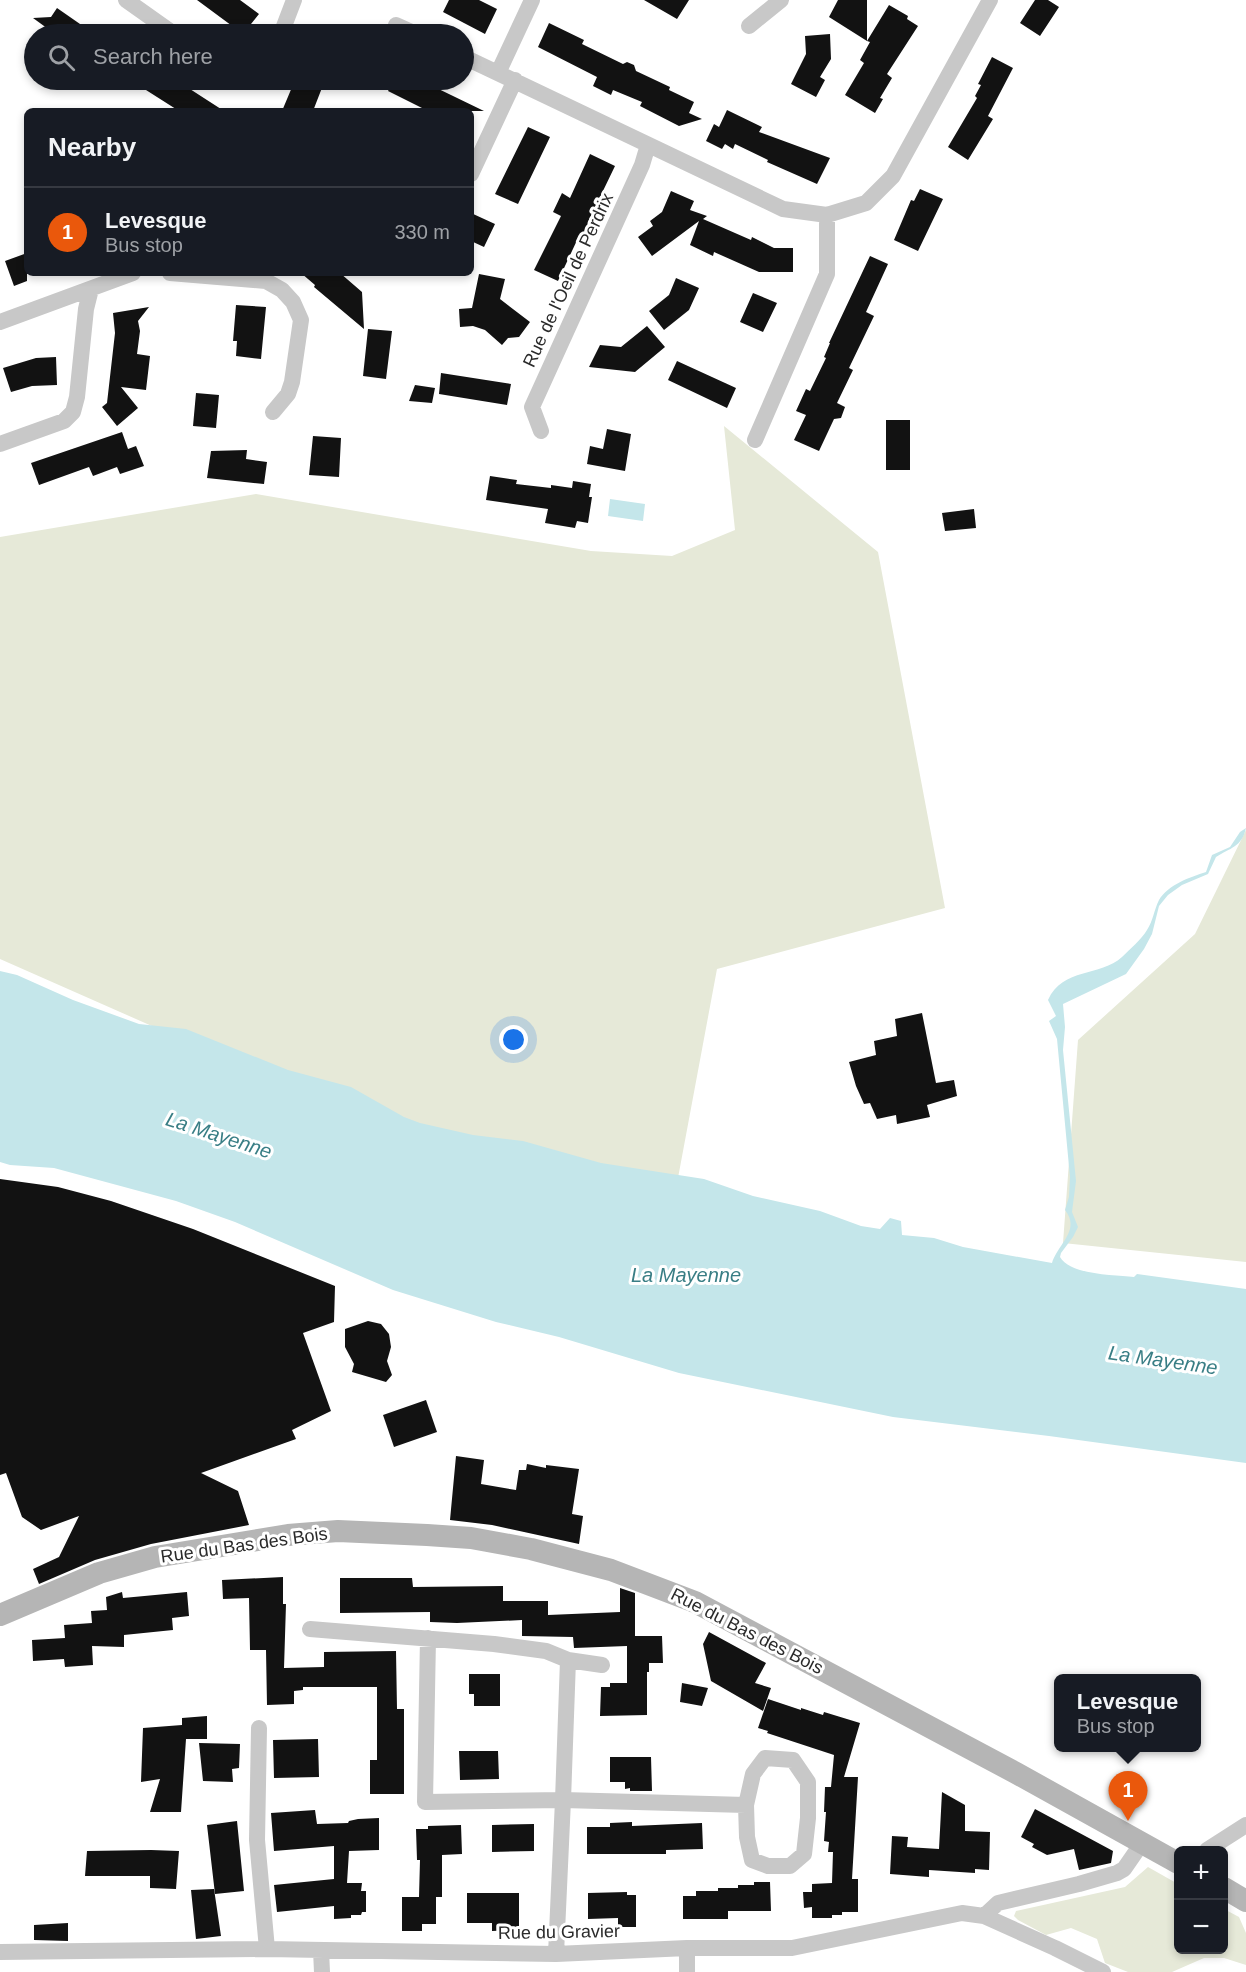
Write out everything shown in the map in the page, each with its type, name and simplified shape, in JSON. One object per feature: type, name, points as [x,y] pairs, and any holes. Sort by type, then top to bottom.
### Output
[{"type":"street","points":[[126,0],[160,24]]},
{"type":"street","points":[[285,24],[294,0]]},
{"type":"street","points":[[498,73],[532,0]]},
{"type":"street","points":[[749,26],[781,0]]},
{"type":"street","points":[[474,62],[783,209],[827,214],[866,203],[893,176],[989,0]]},
{"type":"street","points":[[474,168],[515,80]]},
{"type":"street","name":"Rue de l'Oeil de Perdrix","points":[[540,431],[532,407],[642,165],[648,145]]},
{"type":"street","points":[[754,440],[827,274],[827,214]]},
{"type":"street","points":[[0,322],[125,276]]},
{"type":"street","points":[[206,276],[266,281],[282,290],[293,302],[301,320],[292,382],[288,394],[273,412]]},
{"type":"street","points":[[0,444],[64,421],[74,412],[86,309],[91,289]]},
{"type":"street","name":"Rue du Bas des Bois","points":[[0,1615],[99,1573],[155,1557],[288,1535],[338,1532],[427,1535],[471,1538],[531,1549],[611,1570],[696,1602],[1174,1860]]},
{"type":"street","points":[[310,1629],[494,1644],[546,1651],[568,1660],[602,1665]]},
{"type":"street","points":[[428,1638],[425,1802],[563,1800],[746,1805]]},
{"type":"street","points":[[556,1954],[568,1660]]},
{"type":"street","points":[[259,1728],[257,1840],[267,1949]]},
{"type":"street","points":[[765,1758],[793,1760],[808,1782],[808,1818],[804,1854],[790,1866],[768,1866],[752,1860],[747,1837],[746,1805],[753,1774],[765,1758]]},
{"type":"street","points":[[1215,1846],[1246,1826]]},
{"type":"street","points":[[984,1916],[998,1903],[1117,1873],[1124,1869],[1142,1843]]},
{"type":"street","points":[[1228,1890],[1246,1901]]},
{"type":"street","name":"Rue du Gravier","points":[[0,1952],[267,1949],[556,1954],[687,1948],[792,1948],[962,1914],[984,1916],[1103,1972]]},
{"type":"street","points":[[687,1948],[687,1972]]},
{"type":"street","points":[[321,1950],[322,1972]]},
{"type":"green space","points":[[724,426],[878,552],[945,908],[717,969],[675,1194],[383,1128],[0,959],[0,537],[256,494],[591,551],[672,556],[735,530]]},
{"type":"green space","points":[[1246,830],[1246,1262],[1063,1243],[1078,1040],[1195,934]]},
{"type":"green space","points":[[1148,1867],[1174,1882],[1174,1954],[1228,1954],[1228,1911],[1239,1917],[1246,1933],[1246,1965],[1224,1958],[1204,1958],[1172,1972],[1128,1972],[1105,1963],[1097,1939],[1071,1928],[1046,1935],[1014,1916],[1016,1911],[1125,1887]]},
{"type":"water","points":[[610,499],[645,504],[643,521],[608,516]]},
{"type":"water","name":"La Mayenne","points":[[1246,828],[1238,843],[1216,857],[1208,874],[1182,885],[1168,895],[1159,906],[1152,934],[1126,974],[1063,1004],[1065,1027],[1063,1050],[1076,1181],[1072,1212],[1078,1227],[1060,1257],[1073,1267],[1094,1273],[1134,1277],[1137,1274],[1246,1289],[1246,1463],[893,1417],[679,1373],[559,1337],[496,1322],[393,1290],[235,1222],[176,1201],[54,1168],[10,1165],[0,1162],[0,971],[17,975],[73,1000],[139,1024],[186,1029],[288,1070],[351,1087],[404,1117],[420,1123],[473,1135],[523,1141],[601,1163],[704,1179],[753,1196],[820,1211],[861,1226],[880,1229],[890,1218],[901,1221],[902,1235],[934,1238],[963,1247],[1052,1263],[1070,1231],[1071,1224],[1065,1210],[1069,1197],[1070,1177],[1057,1039],[1049,1021],[1056,1016],[1048,1000],[1063,982],[1103,968],[1122,957],[1147,930],[1163,895],[1180,882],[1206,872],[1212,855],[1230,847],[1240,832]]},
{"type":"building","points":[[197,0],[240,0],[259,14],[251,24],[229,24]]},
{"type":"building","points":[[449,0],[479,0],[497,9],[485,34],[474,28],[474,24],[466,24],[443,12]]},
{"type":"building","points":[[644,0],[689,0],[677,19]]},
{"type":"building","points":[[838,0],[867,0],[867,41],[829,17]]},
{"type":"building","points":[[1035,0],[1048,0],[1059,7],[1040,36],[1020,23]]},
{"type":"building","points":[[889,5],[908,16],[907,19],[918,26],[887,74],[892,78],[880,98],[883,99],[875,113],[845,95],[864,63],[860,60],[870,42],[867,41]]},
{"type":"building","points":[[57,8],[80,24],[41,24],[33,18],[51,17]]},
{"type":"building","points":[[549,23],[584,40],[582,44],[623,64],[627,62],[634,65],[636,71],[670,87],[669,90],[694,102],[689,113],[702,119],[679,126],[640,106],[642,102],[613,90],[611,95],[593,86],[597,77],[538,47]]},
{"type":"building","points":[[830,34],[831,59],[820,77],[825,80],[816,97],[791,84],[806,54],[805,36]]},
{"type":"building","points":[[992,57],[1013,68],[988,116],[993,119],[968,160],[948,147],[977,98],[975,96],[981,85],[978,84]]},
{"type":"building","points":[[146,90],[191,90],[219,108],[174,108]]},
{"type":"building","points":[[291,90],[321,90],[314,108],[283,108]]},
{"type":"building","points":[[441,90],[484,111],[474,111],[474,108],[422,108],[388,91]]},
{"type":"building","points":[[727,110],[762,127],[759,132],[830,158],[817,184],[767,162],[768,160],[735,144],[733,149],[725,144],[722,149],[706,141],[714,124],[719,127]]},
{"type":"building","points":[[528,127],[550,137],[518,204],[495,194]]},
{"type":"building","points":[[590,154],[615,166],[588,222],[590,223],[583,238],[579,236],[558,281],[534,270],[561,216],[553,212],[562,193],[570,198]]},
{"type":"building","points":[[920,189],[943,199],[918,251],[894,240],[911,200],[914,201]]},
{"type":"building","points":[[671,191],[694,201],[690,210],[707,216],[703,219],[751,240],[752,237],[774,248],[793,248],[793,272],[759,272],[714,252],[713,256],[690,245],[699,221],[652,256],[638,237],[653,226],[650,221],[662,212]]},
{"type":"building","points":[[474,214],[495,224],[484,247],[474,242]]},
{"type":"building","points":[[24,254],[24,276],[27,276],[27,281],[14,286],[5,261]]},
{"type":"building","points":[[870,256],[888,264],[866,312],[874,316],[849,368],[853,370],[837,403],[845,407],[841,418],[834,419],[819,451],[794,440],[806,415],[796,411],[806,389],[810,391],[826,358],[824,357],[829,343]]},
{"type":"building","points":[[479,274],[505,279],[500,299],[530,322],[519,337],[508,338],[502,345],[485,330],[473,326],[460,327],[459,309],[472,308]]},
{"type":"building","points":[[304,276],[343,276],[362,292],[364,329],[314,287],[315,285]]},
{"type":"building","points":[[676,278],[699,288],[689,310],[664,330],[649,311],[669,295]]},
{"type":"building","points":[[753,293],[777,303],[763,332],[740,322]]},
{"type":"building","points":[[236,305],[266,307],[261,359],[236,356],[237,341],[233,341]]},
{"type":"building","points":[[149,307],[138,321],[140,331],[137,354],[150,356],[146,390],[121,387],[138,408],[117,426],[102,407],[107,403],[115,333],[113,313]]},
{"type":"building","points":[[647,326],[665,347],[635,372],[589,367],[600,345],[621,347]]},
{"type":"building","points":[[368,329],[392,331],[386,379],[363,376]]},
{"type":"building","points":[[56,357],[57,385],[32,386],[11,392],[3,368],[36,358]]},
{"type":"building","points":[[677,361],[736,388],[727,408],[668,380]]},
{"type":"building","points":[[441,373],[511,384],[507,405],[439,394]]},
{"type":"building","points":[[415,385],[435,388],[432,403],[409,401]]},
{"type":"building","points":[[196,393],[219,395],[216,428],[193,426]]},
{"type":"building","points":[[886,420],[910,420],[910,470],[886,470]]},
{"type":"building","points":[[607,429],[631,434],[625,471],[587,464],[590,446],[603,449]]},
{"type":"building","points":[[122,432],[128,449],[136,446],[144,466],[120,474],[117,467],[93,476],[89,467],[39,485],[31,463]]},
{"type":"building","points":[[313,436],[341,438],[339,477],[309,475]]},
{"type":"building","points":[[247,450],[246,459],[267,462],[264,484],[207,478],[211,451]]},
{"type":"building","points":[[490,476],[517,480],[516,484],[551,488],[551,485],[572,488],[573,481],[591,484],[589,497],[592,497],[588,523],[577,521],[575,528],[545,523],[548,509],[486,500]]},
{"type":"building","points":[[974,509],[976,528],[945,531],[942,513]]},
{"type":"building","points":[[922,1013],[936,1083],[954,1080],[957,1096],[927,1105],[930,1117],[897,1124],[896,1115],[877,1119],[870,1103],[864,1104],[849,1062],[876,1055],[874,1041],[897,1036],[895,1019]]},
{"type":"building","points":[[0,1179],[58,1187],[111,1201],[193,1229],[335,1286],[334,1322],[303,1333],[331,1411],[292,1430],[296,1439],[201,1473],[238,1491],[249,1525],[151,1544],[95,1560],[39,1584],[33,1569],[59,1557],[79,1516],[41,1530],[22,1517],[6,1473],[0,1475]]},
{"type":"building","points":[[368,1321],[381,1324],[389,1334],[391,1347],[387,1361],[392,1375],[386,1382],[352,1372],[354,1364],[345,1347],[345,1329]]},
{"type":"building","points":[[426,1400],[437,1432],[394,1447],[383,1415]]},
{"type":"building","points":[[456,1456],[484,1460],[481,1484],[516,1490],[519,1470],[526,1470],[527,1464],[546,1468],[546,1465],[579,1469],[572,1514],[583,1516],[579,1544],[492,1525],[450,1520]]},
{"type":"building","points":[[283,1577],[283,1604],[286,1604],[284,1668],[324,1667],[324,1652],[396,1651],[397,1709],[404,1709],[404,1794],[370,1794],[370,1760],[377,1760],[377,1687],[303,1687],[303,1690],[294,1691],[294,1704],[267,1705],[266,1650],[250,1650],[249,1598],[223,1599],[222,1580]]},
{"type":"building","points":[[340,1578],[412,1578],[413,1587],[503,1586],[503,1601],[548,1601],[548,1615],[620,1612],[620,1588],[635,1593],[635,1636],[662,1636],[663,1663],[649,1663],[649,1672],[647,1672],[647,1715],[600,1716],[601,1687],[610,1687],[610,1683],[627,1683],[627,1646],[574,1648],[573,1637],[522,1636],[522,1620],[430,1622],[430,1612],[340,1613]]},
{"type":"building","points":[[122,1592],[123,1598],[187,1592],[189,1616],[172,1618],[173,1630],[124,1635],[124,1647],[92,1646],[93,1665],[65,1667],[64,1659],[33,1661],[32,1640],[65,1638],[64,1625],[92,1623],[91,1611],[107,1610],[106,1597]]},
{"type":"building","points":[[709,1632],[766,1663],[755,1683],[771,1688],[763,1711],[711,1681],[703,1644]]},
{"type":"building","points":[[469,1674],[500,1674],[500,1706],[474,1706],[474,1694],[469,1694]]},
{"type":"building","points":[[682,1683],[708,1688],[702,1706],[680,1702]]},
{"type":"building","points":[[768,1699],[801,1710],[801,1708],[823,1715],[824,1712],[860,1723],[844,1777],[858,1777],[852,1879],[858,1879],[858,1912],[842,1912],[842,1915],[832,1915],[832,1918],[812,1918],[812,1907],[804,1908],[803,1892],[812,1892],[812,1884],[832,1883],[833,1852],[828,1852],[829,1842],[824,1841],[826,1812],[824,1812],[825,1787],[831,1787],[834,1755],[758,1728]]},
{"type":"building","points":[[207,1716],[207,1739],[186,1739],[181,1812],[150,1812],[160,1779],[141,1782],[143,1728],[182,1725],[182,1718]]},
{"type":"building","points":[[318,1739],[319,1777],[274,1778],[273,1740]]},
{"type":"building","points":[[199,1743],[240,1744],[239,1768],[232,1769],[233,1782],[203,1781]]},
{"type":"building","points":[[459,1751],[498,1751],[499,1779],[460,1780]]},
{"type":"building","points":[[610,1757],[651,1757],[652,1791],[630,1791],[630,1788],[625,1789],[625,1782],[610,1782]]},
{"type":"building","points":[[942,1792],[965,1805],[965,1831],[990,1832],[989,1870],[975,1869],[975,1873],[929,1870],[929,1877],[890,1874],[892,1836],[908,1837],[907,1847],[939,1849]]},
{"type":"building","points":[[1035,1809],[1113,1851],[1111,1863],[1079,1870],[1074,1849],[1047,1855],[1032,1847],[1034,1844],[1021,1837]]},
{"type":"building","points":[[315,1810],[317,1824],[348,1823],[358,1819],[379,1818],[379,1850],[349,1851],[347,1883],[362,1883],[361,1891],[366,1891],[366,1912],[362,1912],[361,1915],[334,1919],[334,1906],[277,1912],[274,1885],[334,1879],[334,1846],[274,1851],[271,1813]]},
{"type":"building","points":[[237,1821],[244,1891],[215,1894],[207,1825]]},
{"type":"building","points":[[632,1822],[632,1826],[702,1823],[703,1849],[666,1850],[666,1854],[587,1854],[587,1827],[610,1827],[610,1823]]},
{"type":"building","points":[[534,1824],[534,1851],[492,1852],[492,1825]]},
{"type":"building","points":[[461,1825],[462,1854],[442,1855],[442,1897],[436,1897],[436,1924],[422,1924],[422,1931],[402,1931],[402,1897],[419,1897],[420,1860],[417,1860],[416,1829],[428,1829],[428,1826]]},
{"type":"building","points":[[87,1851],[179,1851],[176,1889],[150,1888],[150,1876],[85,1876]]},
{"type":"building","points":[[754,1882],[770,1882],[771,1911],[728,1911],[728,1919],[683,1919],[683,1896],[696,1896],[696,1891],[718,1891],[718,1888],[754,1885]]},
{"type":"building","points":[[214,1889],[221,1936],[196,1939],[191,1890]]},
{"type":"building","points":[[627,1892],[627,1895],[636,1895],[636,1927],[618,1927],[618,1918],[588,1919],[588,1893]]},
{"type":"building","points":[[467,1893],[519,1893],[519,1930],[492,1931],[492,1923],[467,1923]]},
{"type":"building","points":[[68,1923],[68,1941],[34,1940],[34,1925]]},
{"type":"place","name":"Levesque","points":[[1128,1821]]}]
